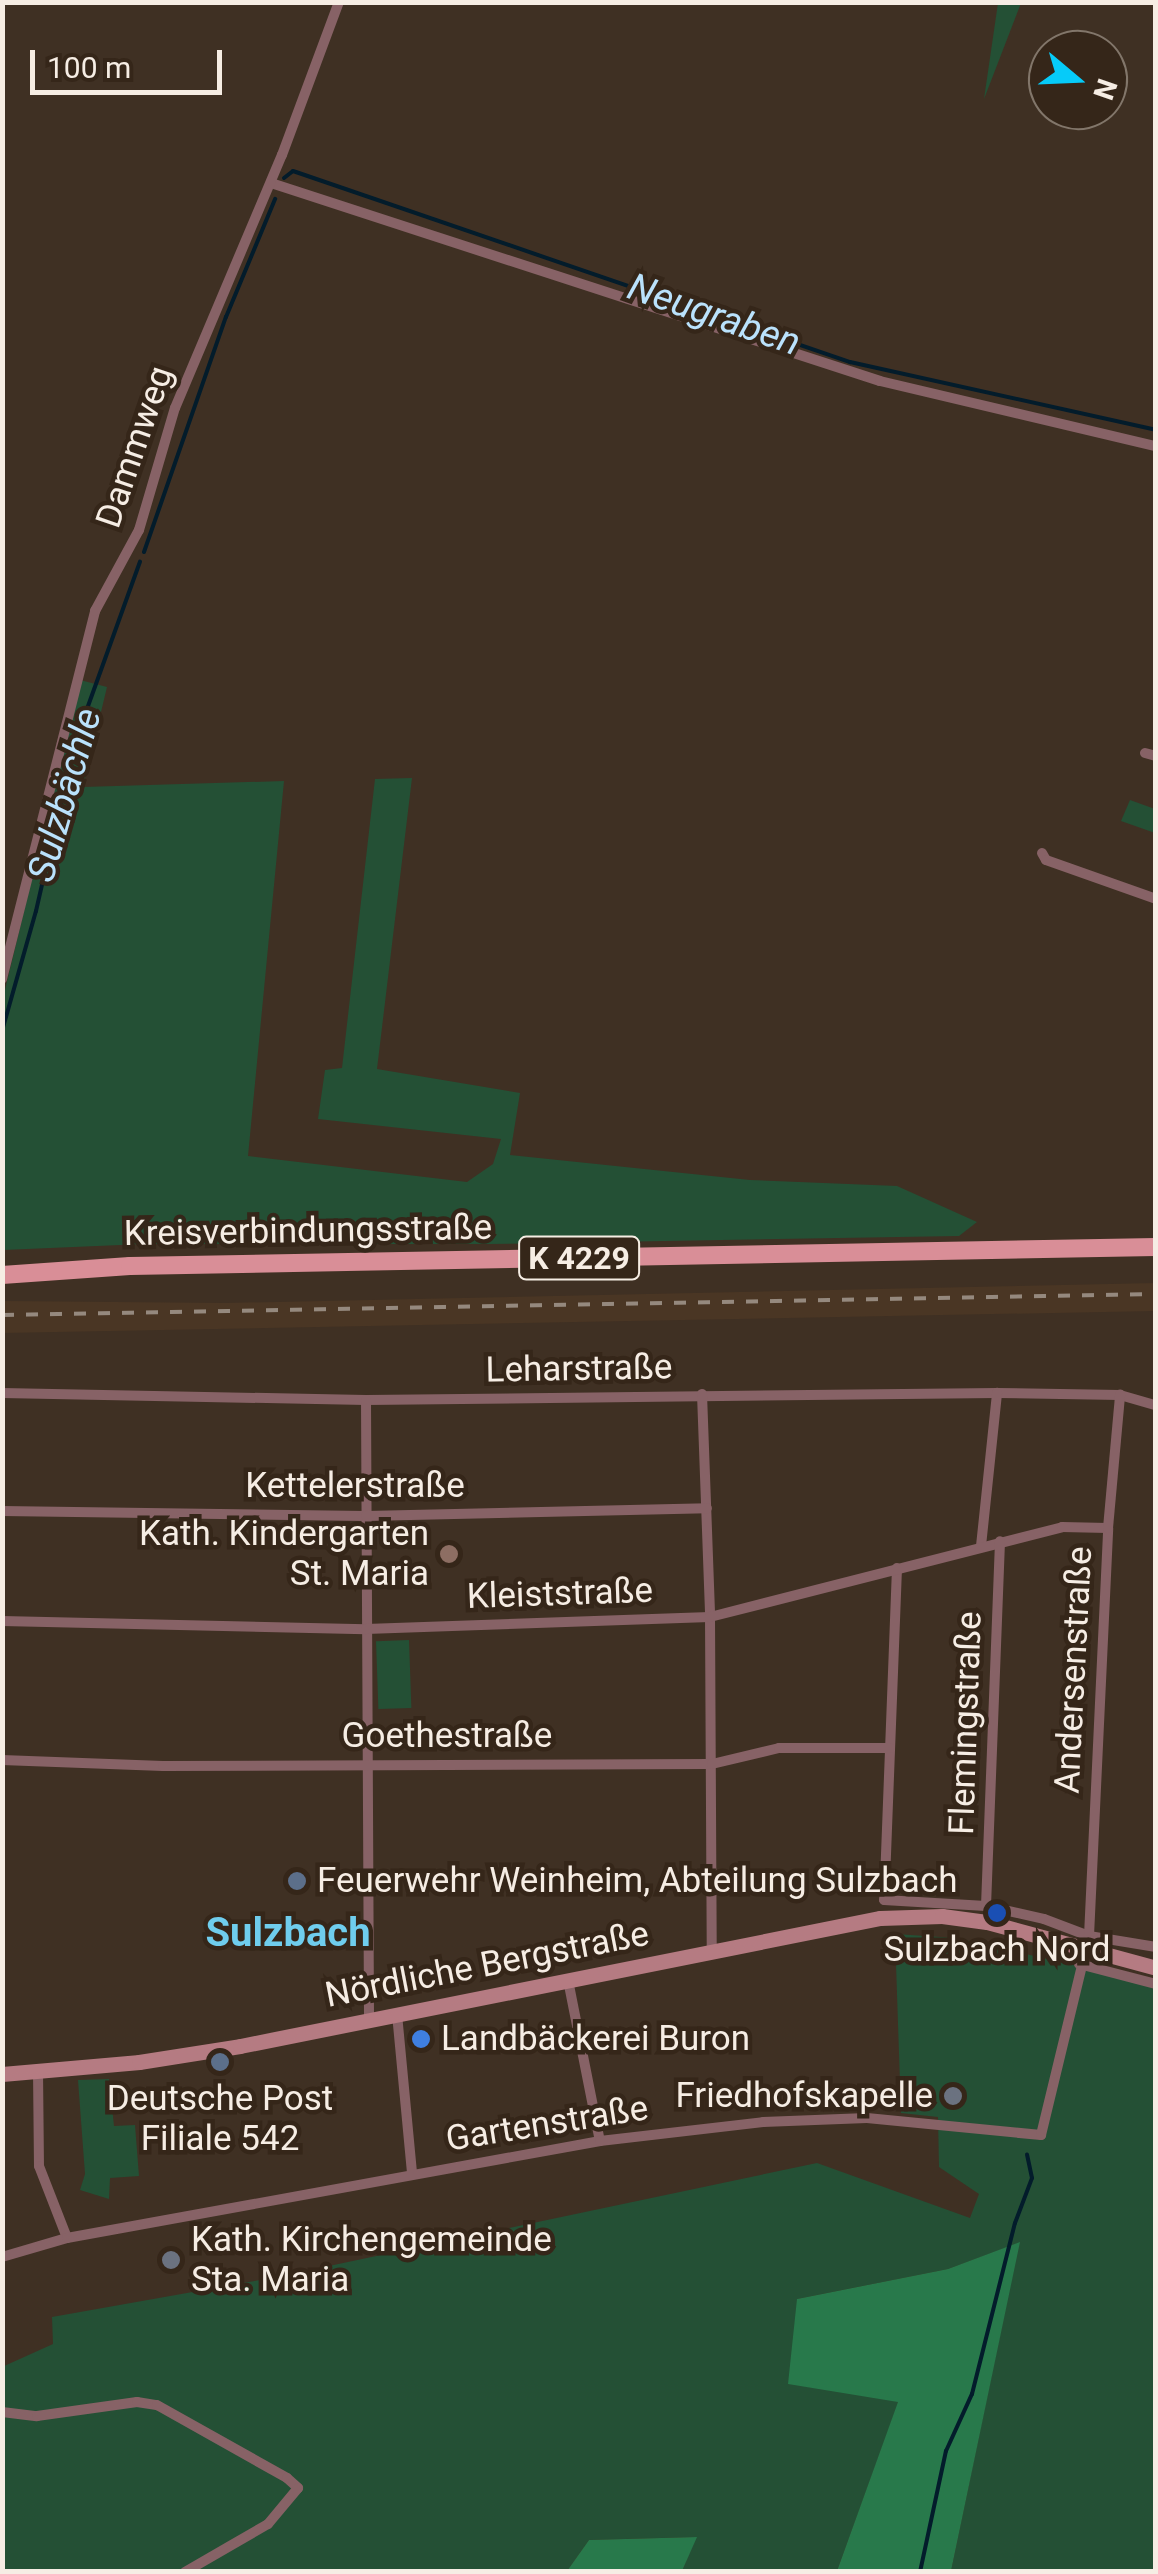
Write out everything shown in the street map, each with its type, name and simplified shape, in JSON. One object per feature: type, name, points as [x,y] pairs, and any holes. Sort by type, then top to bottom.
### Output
[{"type":"main road","name":"Kreisverbindungsstraße","points":[[2,1275],[150,1266],[1156,1247]]},
{"type":"main road","name":"Nördliche Bergstraße","points":[[2,2074],[156,2059],[880,1918],[942,1916],[1003,1925],[1086,1941],[1156,1968]]},
{"type":"street","name":"Dammweg","points":[[2,978],[95,611],[139,530],[175,408],[271,184],[338,2]]},
{"type":"street","points":[[271,184],[880,381],[1156,446]]},
{"type":"street","points":[[1042,853],[1046,860],[1156,899]]},
{"type":"street","points":[[981,1546],[998,1392]]},
{"type":"street","name":"Leharstraße","points":[[2,1393],[366,1400],[998,1392],[1120,1395],[1156,1404]]},
{"type":"street","points":[[702,1394],[710,1616],[712,1950]]},
{"type":"street","name":"Andersenstraße","points":[[1040,2135],[1086,1941],[1108,1528],[1120,1395]]},
{"type":"street","points":[[366,1400],[369,2018]]},
{"type":"street","name":"Kettelerstraße","points":[[2,1511],[366,1516],[707,1508]]},
{"type":"street","name":"Kleiststraße","points":[[2,1621],[366,1629],[710,1616],[1062,1527],[1108,1528]]},
{"type":"street","name":"Flemingstraße","points":[[986,1906],[1000,1542]]},
{"type":"street","points":[[898,1568],[884,1900],[986,1906],[1044,1919],[1086,1941],[1156,1947]]},
{"type":"street","name":"Goethestraße","points":[[2,1760],[152,1766],[712,1764],[778,1748],[890,1748]]},
{"type":"street","points":[[1079,1964],[1156,1984]]},
{"type":"street","points":[[568,1980],[600,2141]]},
{"type":"street","points":[[397,2014],[412,2174]]},
{"type":"street","points":[[38,2071],[38,2166],[67,2238]]},
{"type":"street","name":"Gartenstraße","points":[[2,2257],[67,2238],[600,2141],[763,2122],[867,2118],[1040,2135]]},
{"type":"street","points":[[2,2412],[37,2416],[137,2402],[157,2405],[288,2478],[298,2488],[256,2532],[185,2572]]},
{"type":"shaded area","points":[[1156,1283],[1155,1311],[2,1333],[3,1301],[225,1303]]},
{"type":"green space","points":[[998,3],[1021,3],[984,99]]},
{"type":"green space","points":[[80,680],[107,687],[83,787],[284,781],[248,1156],[467,1182],[493,1164],[501,1139],[318,1119],[325,1070],[342,1068],[375,779],[412,778],[377,1069],[520,1093],[510,1155],[750,1180],[897,1186],[977,1222],[959,1236],[489,1244],[144,1244],[3,1250],[3,998]]},
{"type":"green space","points":[[1130,800],[1155,809],[1155,833],[1121,821]]},
{"type":"green space","points":[[409,1640],[411,1708],[378,1709],[376,1641]]},
{"type":"green space","points":[[895,1934],[956,1938],[1155,1984],[1155,2571],[951,2571],[1019,2243],[948,2269],[797,2299],[899,2401],[837,2571],[682,2571],[696,2537],[589,2540],[567,2571],[3,2571],[2,2367],[53,2344],[52,2317],[277,2277],[817,2163],[970,2218],[979,2194],[939,2167],[938,2117],[901,2113]]},
{"type":"green space","points":[[109,2079],[114,2126],[135,2125],[139,2176],[110,2178],[109,2199],[80,2190],[85,2174],[78,2080]]},
{"type":"green space","points":[[1020,2242],[951,2571],[837,2571],[898,2402],[788,2384],[797,2299],[948,2269]]},
{"type":"green space","points":[[697,2537],[682,2571],[567,2571],[589,2540]]},
{"type":"waterway","name":"Neugraben","points":[[284,178],[293,171],[850,362],[1156,430]]},
{"type":"waterway","name":"Sulzbächle","points":[[144,552],[226,317],[275,199]]},
{"type":"waterway","name":"Sulzbächle","points":[[2,1031],[36,911],[74,745],[140,562]]},
{"type":"waterway","points":[[920,2572],[946,2451],[972,2394],[1015,2223],[1032,2178],[1027,2155]]},
{"type":"railway","points":[[2,1315],[1156,1294]]},
{"type":"place","name":"Kath. Kindergarten St. Maria","points":[[449,1554]]},
{"type":"place","name":"Feuerwehr Weinheim, Abteilung Sulzbach","points":[[297,1881]]},
{"type":"place","name":"Sulzbach Nord","points":[[997,1913]]},
{"type":"place","name":"Landbäckerei Buron","points":[[421,2039]]},
{"type":"place","name":"Deutsche Post Filiale 542","points":[[220,2062]]},
{"type":"place","name":"Friedhofskapelle","points":[[953,2096]]},
{"type":"place","name":"Kath. Kirchengemeinde Sta. Maria","points":[[171,2260]]},
{"type":"district","name":"Sulzbach","points":[[288,1933]]}]
